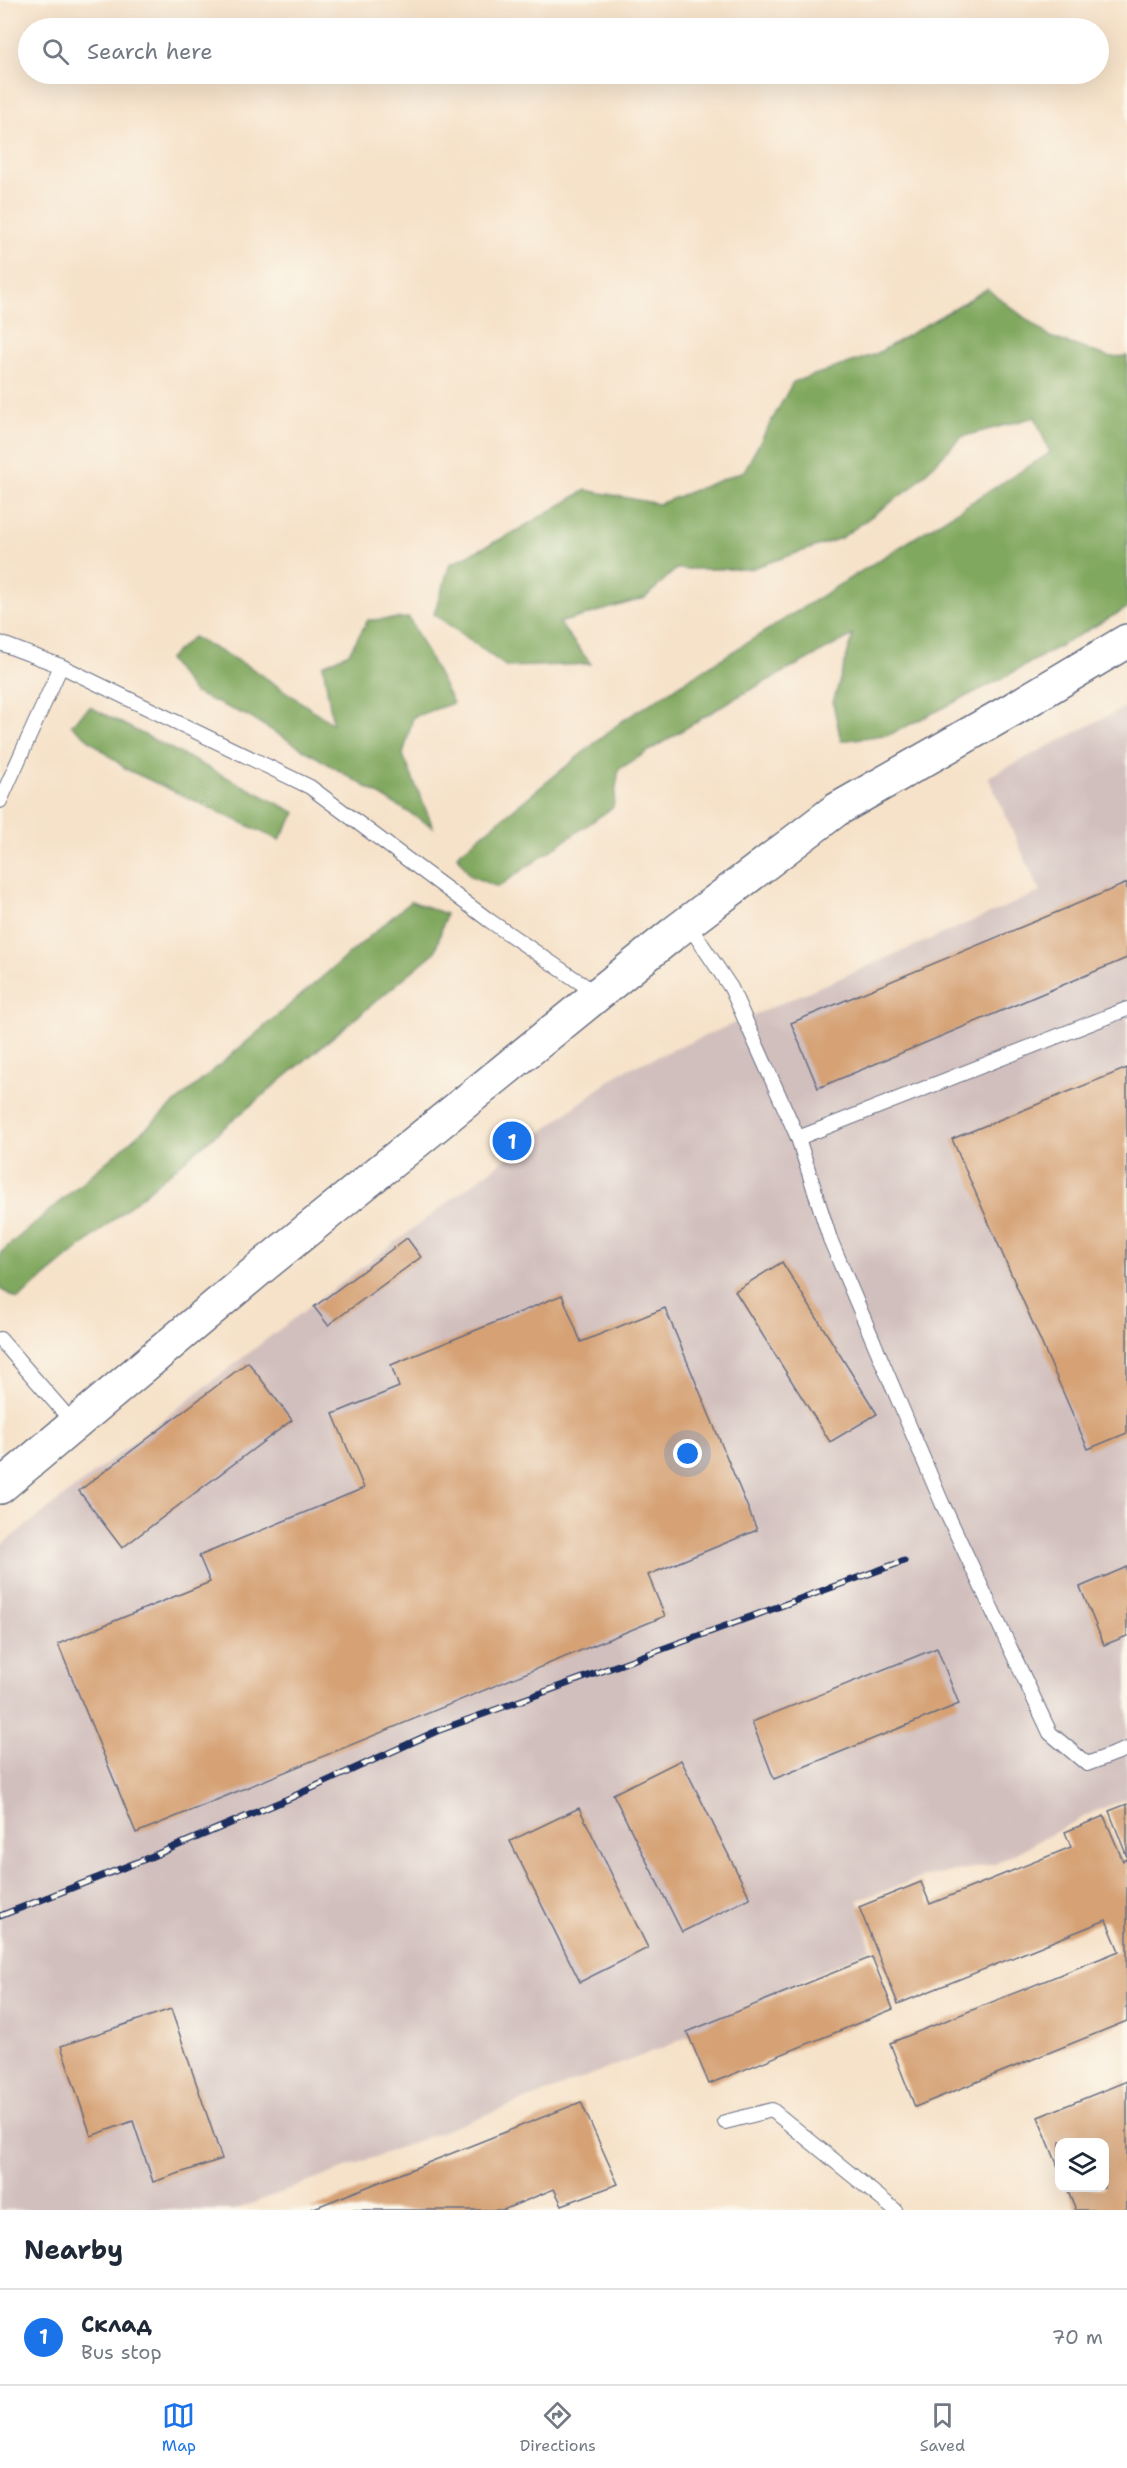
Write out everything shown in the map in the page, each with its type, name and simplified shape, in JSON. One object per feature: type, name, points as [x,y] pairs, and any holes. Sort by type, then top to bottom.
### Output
[{"type":"street","points":[[0,1486],[254,1273],[597,994],[836,810],[1127,641]]},
{"type":"lane","points":[[0,643],[61,666],[310,787],[490,921],[597,994]]},
{"type":"lane","points":[[0,801],[61,666]]},
{"type":"lane","points":[[688,924],[731,988],[798,1138],[830,1239],[942,1503],[1050,1733],[1087,1764],[1127,1749]]},
{"type":"lane","points":[[798,1138],[1127,1009]]},
{"type":"lane","points":[[0,1339],[74,1424]]},
{"type":"lane","points":[[725,2122],[772,2110],[895,2210]]},
{"type":"shaded area","points":[[1127,706],[1127,1798],[1091,1813],[995,1864],[924,1877],[858,1900],[871,1948],[670,2045],[235,2210],[0,2210],[0,1546],[272,1335],[621,1072],[1040,892],[988,777]]},
{"type":"green space","points":[[987,289],[1050,337],[1109,357],[1127,356],[1127,608],[1001,679],[891,734],[841,741],[833,703],[853,635],[735,698],[619,769],[613,807],[498,887],[470,876],[457,855],[622,721],[1050,453],[1035,417],[961,437],[911,488],[841,538],[750,569],[676,569],[645,598],[559,623],[591,664],[507,667],[434,614],[450,564],[511,534],[586,490],[659,504],[744,471],[793,382],[876,354]]},
{"type":"green space","points":[[409,618],[453,703],[413,717],[403,755],[433,827],[248,716],[194,693],[168,659],[193,637],[251,668],[333,724],[323,665],[349,653],[368,620]]},
{"type":"green space","points":[[90,707],[296,813],[279,840],[126,769],[71,725]]},
{"type":"green space","points":[[411,901],[446,914],[435,952],[18,1299],[0,1289],[0,1253]]},
{"type":"building","points":[[1127,883],[1127,958],[818,1088],[791,1023]]},
{"type":"building","points":[[1127,1068],[1127,1433],[1088,1449],[952,1139]]},
{"type":"building","points":[[407,1238],[421,1257],[328,1325],[314,1307]]},
{"type":"building","points":[[782,1262],[877,1414],[830,1442],[735,1291]]},
{"type":"building","points":[[562,1295],[581,1342],[665,1308],[757,1530],[648,1575],[665,1616],[136,1833],[58,1644],[210,1582],[199,1556],[364,1488],[333,1414],[399,1387],[391,1365]]},
{"type":"building","points":[[248,1362],[292,1420],[122,1548],[79,1491]]},
{"type":"building","points":[[1127,1567],[1127,1636],[1104,1645],[1080,1587]]},
{"type":"building","points":[[937,1648],[959,1704],[774,1779],[752,1722]]},
{"type":"building","points":[[681,1760],[750,1898],[682,1932],[613,1794]]},
{"type":"building","points":[[1127,1804],[1127,1857],[1109,1811]]},
{"type":"building","points":[[579,1808],[648,1948],[580,1982],[510,1841]]},
{"type":"building","points":[[1104,1816],[1123,1861],[1127,1859],[1127,2021],[915,2107],[890,2043],[1119,1951],[1106,1920],[898,2004],[859,1907],[921,1882],[930,1904],[1071,1847],[1065,1832]]},
{"type":"building","points":[[872,1957],[893,2009],[709,2084],[687,2032]]},
{"type":"building","points":[[171,2009],[222,2159],[153,2182],[133,2121],[91,2136],[61,2046]]},
{"type":"building","points":[[1127,2081],[1127,2210],[1076,2210],[1069,2192],[1109,2192],[1109,2138],[1055,2138],[1055,2159],[1038,2117]]},
{"type":"building","points":[[581,2102],[618,2184],[562,2205],[554,2189],[503,2210],[309,2210]]},
{"type":"railway","points":[[0,1916],[148,1858],[290,1798],[437,1731],[904,1561]]},
{"type":"place","name":"Склад","points":[[512,1141]]}]
